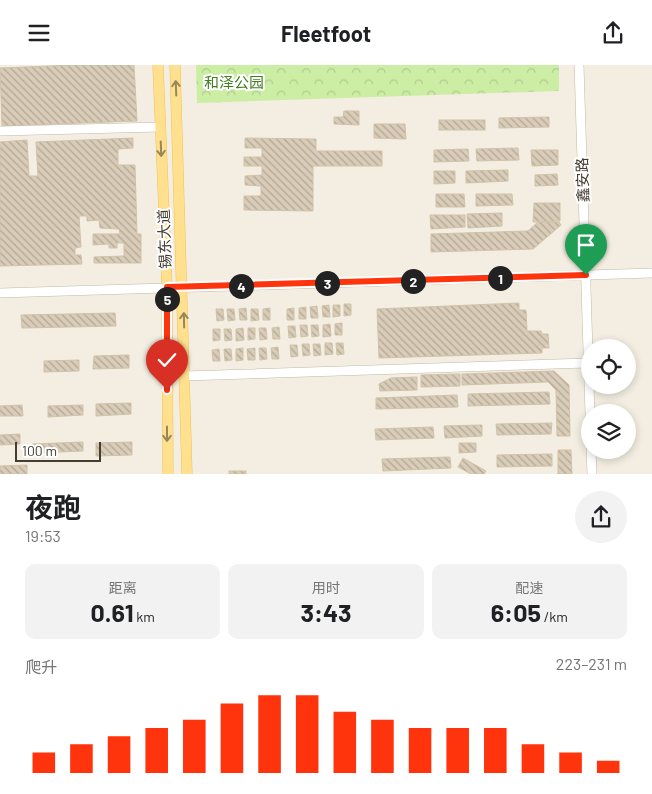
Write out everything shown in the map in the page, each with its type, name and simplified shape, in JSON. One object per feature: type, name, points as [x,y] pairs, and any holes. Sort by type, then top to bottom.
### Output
[{"type":"main road","name":"锡东大道","points":[[158,65],[167,287],[168,474]]},
{"type":"main road","name":"锡东大道","points":[[175,65],[187,474]]},
{"type":"street","name":"鑫安路","points":[[579,65],[587,339]]},
{"type":"street","points":[[0,131],[160,127]]},
{"type":"street","points":[[0,293],[652,273]]},
{"type":"street","points":[[185,377],[581,363]]},
{"type":"street","points":[[591,459],[592,474]]},
{"type":"green space","name":"和泽公园","points":[[196,65],[559,65],[559,91],[197,103]]},
{"type":"building","points":[[134,65],[137,121],[2,126],[0,68]]},
{"type":"building","points":[[344,111],[359,111],[359,125],[334,124],[334,117],[343,117]]},
{"type":"building","points":[[549,117],[549,127],[499,128],[499,118]]},
{"type":"building","points":[[439,120],[485,120],[485,130],[439,130]]},
{"type":"building","points":[[374,124],[405,124],[406,139],[374,138]]},
{"type":"building","points":[[133,138],[133,148],[118,149],[118,165],[135,165],[137,234],[141,234],[141,263],[94,263],[94,257],[124,256],[124,243],[117,243],[117,248],[109,248],[109,244],[93,245],[93,234],[120,234],[119,229],[100,228],[99,220],[87,221],[87,216],[79,216],[81,247],[75,248],[75,255],[81,255],[82,264],[0,266],[0,142],[27,140],[29,176],[38,176],[36,142]]},
{"type":"building","points":[[245,138],[316,139],[316,151],[382,151],[382,166],[313,166],[313,211],[244,210],[244,196],[261,196],[261,186],[245,185],[245,176],[262,175],[262,166],[244,166],[244,157],[262,157],[262,148],[245,148]]},
{"type":"building","points":[[518,148],[519,160],[477,161],[476,149]]},
{"type":"building","points":[[468,149],[469,161],[434,162],[434,150]]},
{"type":"building","points":[[531,150],[558,150],[558,165],[532,166]]},
{"type":"building","points":[[508,170],[508,181],[466,183],[466,171]]},
{"type":"building","points":[[434,171],[455,171],[455,183],[434,184]]},
{"type":"building","points":[[557,174],[558,185],[535,186],[535,175]]},
{"type":"building","points":[[436,194],[464,194],[465,207],[436,207]]},
{"type":"building","points":[[476,194],[512,194],[513,205],[476,206]]},
{"type":"building","points":[[534,203],[560,203],[560,221],[533,222]]},
{"type":"building","points":[[502,213],[502,226],[468,228],[467,214]]},
{"type":"building","points":[[430,215],[465,215],[465,227],[431,229]]},
{"type":"building","points":[[538,222],[559,222],[561,225],[533,249],[431,252],[431,234],[528,231]]},
{"type":"building","points":[[519,303],[519,310],[526,310],[527,331],[541,331],[542,334],[548,334],[549,348],[542,348],[542,353],[379,358],[377,309]]},
{"type":"building","points":[[344,304],[351,304],[351,315],[344,316]]},
{"type":"building","points":[[329,305],[330,317],[323,317],[322,306]]},
{"type":"building","points":[[333,305],[340,305],[340,316],[333,317]]},
{"type":"building","points":[[317,306],[318,318],[311,318],[310,307]]},
{"type":"building","points":[[306,307],[306,319],[299,319],[299,308]]},
{"type":"building","points":[[246,308],[247,320],[240,320],[239,309]]},
{"type":"building","points":[[270,308],[270,320],[263,320],[263,309]]},
{"type":"building","points":[[294,308],[294,320],[287,320],[287,309]]},
{"type":"building","points":[[216,309],[223,309],[224,320],[217,321]]},
{"type":"building","points":[[227,309],[234,309],[235,320],[228,321]]},
{"type":"building","points":[[251,309],[258,309],[259,320],[251,321]]},
{"type":"building","points":[[115,313],[116,326],[22,328],[21,315]]},
{"type":"building","points":[[342,323],[342,335],[335,335],[335,324]]},
{"type":"building","points":[[330,324],[331,336],[323,337],[323,325]]},
{"type":"building","points":[[300,325],[307,325],[308,336],[301,337]]},
{"type":"building","points":[[311,325],[318,325],[319,336],[312,337]]},
{"type":"building","points":[[288,326],[295,326],[296,337],[289,338]]},
{"type":"building","points":[[279,327],[280,339],[273,339],[272,328]]},
{"type":"building","points":[[243,328],[244,340],[236,341],[236,329]]},
{"type":"building","points":[[248,328],[255,328],[255,339],[248,340]]},
{"type":"building","points":[[259,328],[266,328],[267,339],[260,340]]},
{"type":"building","points":[[213,329],[220,329],[220,340],[213,341]]},
{"type":"building","points":[[224,329],[231,329],[232,340],[225,341]]},
{"type":"building","points":[[325,343],[332,343],[333,354],[325,355]]},
{"type":"building","points":[[336,343],[343,343],[344,354],[337,355]]},
{"type":"building","points":[[302,344],[309,344],[310,355],[303,356]]},
{"type":"building","points":[[313,344],[320,344],[321,355],[314,356]]},
{"type":"building","points":[[290,345],[297,345],[298,356],[291,357]]},
{"type":"building","points":[[278,347],[279,359],[272,359],[271,348]]},
{"type":"building","points":[[243,348],[243,360],[236,361],[236,349]]},
{"type":"building","points":[[255,348],[255,360],[248,360],[247,349]]},
{"type":"building","points":[[259,348],[266,348],[267,359],[260,360]]},
{"type":"building","points":[[219,349],[220,361],[213,361],[212,350]]},
{"type":"building","points":[[224,349],[231,349],[232,360],[225,361]]},
{"type":"building","points":[[129,355],[129,368],[93,369],[94,356]]},
{"type":"building","points":[[79,360],[79,371],[44,372],[44,361]]},
{"type":"building","points":[[554,371],[569,385],[570,436],[557,436],[556,390],[548,382],[462,385],[462,374]]},
{"type":"building","points":[[460,374],[460,386],[421,387],[421,375]]},
{"type":"building","points":[[417,377],[417,390],[380,391],[379,384],[391,378]]},
{"type":"building","points":[[549,392],[550,404],[468,406],[468,394]]},
{"type":"building","points":[[457,395],[458,407],[376,409],[376,398]]},
{"type":"building","points":[[131,403],[131,414],[96,416],[96,404]]},
{"type":"building","points":[[22,405],[23,416],[0,416],[0,406]]},
{"type":"building","points":[[83,405],[83,415],[48,417],[48,406]]},
{"type":"building","points":[[552,423],[551,434],[497,435],[496,424]]},
{"type":"building","points":[[482,425],[482,436],[445,438],[444,426]]},
{"type":"building","points":[[433,427],[434,438],[376,440],[375,429]]},
{"type":"building","points":[[20,434],[20,444],[0,445],[0,435]]},
{"type":"building","points":[[83,442],[83,451],[33,453],[32,444]]},
{"type":"building","points":[[132,442],[132,455],[96,456],[96,443]]},
{"type":"building","points":[[459,443],[476,443],[476,452],[459,453]]},
{"type":"building","points":[[558,450],[571,450],[572,474],[558,474]]},
{"type":"building","points":[[552,454],[552,466],[497,467],[497,455]]},
{"type":"building","points":[[450,457],[451,468],[383,471],[382,459]]},
{"type":"building","points":[[463,458],[486,471],[484,474],[471,474],[458,467]]},
{"type":"building","points":[[27,465],[27,474],[0,474],[0,466]]},
{"type":"building","points":[[229,471],[246,471],[246,474],[229,474]]},
{"type":"route","points":[[167,390],[167,287],[586,275]]}]
